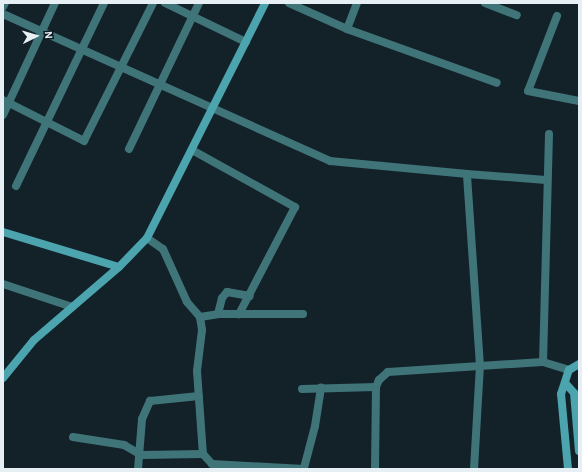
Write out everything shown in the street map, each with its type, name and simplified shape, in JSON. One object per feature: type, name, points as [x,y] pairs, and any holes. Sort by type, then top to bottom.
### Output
[{"type":"street","points":[[3,7],[5,3]]},
{"type":"street","points":[[3,115],[6,101],[55,3]]},
{"type":"street","points":[[16,186],[104,3]]},
{"type":"street","points":[[6,101],[48,120],[84,141],[153,3]]},
{"type":"street","points":[[165,3],[246,42]]},
{"type":"street","points":[[130,149],[199,3]]},
{"type":"street","points":[[3,378],[34,340],[119,267],[147,238],[265,3]]},
{"type":"street","points":[[289,3],[347,29],[497,83]]},
{"type":"street","points":[[347,29],[357,3]]},
{"type":"street","points":[[485,3],[517,15]]},
{"type":"street","points":[[3,14],[120,68],[160,84],[212,110],[330,162],[546,180]]},
{"type":"street","points":[[557,16],[528,91],[579,101]]},
{"type":"street","points":[[543,362],[546,180],[549,134]]},
{"type":"street","points":[[192,150],[295,207],[250,296],[239,314]]},
{"type":"street","points":[[467,174],[480,366],[474,469]]},
{"type":"street","points":[[3,232],[119,267]]},
{"type":"street","points":[[147,238],[163,249],[187,302],[200,317],[202,330],[197,371],[203,454],[212,464],[304,469],[316,426],[322,388]]},
{"type":"street","points":[[3,284],[72,307]]},
{"type":"street","points":[[218,314],[222,298],[227,292],[250,296]]},
{"type":"street","points":[[200,317],[218,314],[303,314]]},
{"type":"street","points":[[375,469],[376,387],[379,380],[388,372],[543,362],[569,370]]},
{"type":"street","points":[[568,469],[561,394],[566,384],[569,370],[579,364]]},
{"type":"street","points":[[566,384],[574,393],[577,408],[579,451]]},
{"type":"street","points":[[302,389],[376,387]]},
{"type":"street","points":[[138,469],[141,455],[142,419],[150,401],[199,396]]},
{"type":"street","points":[[73,437],[124,445],[141,455],[203,454]]}]
